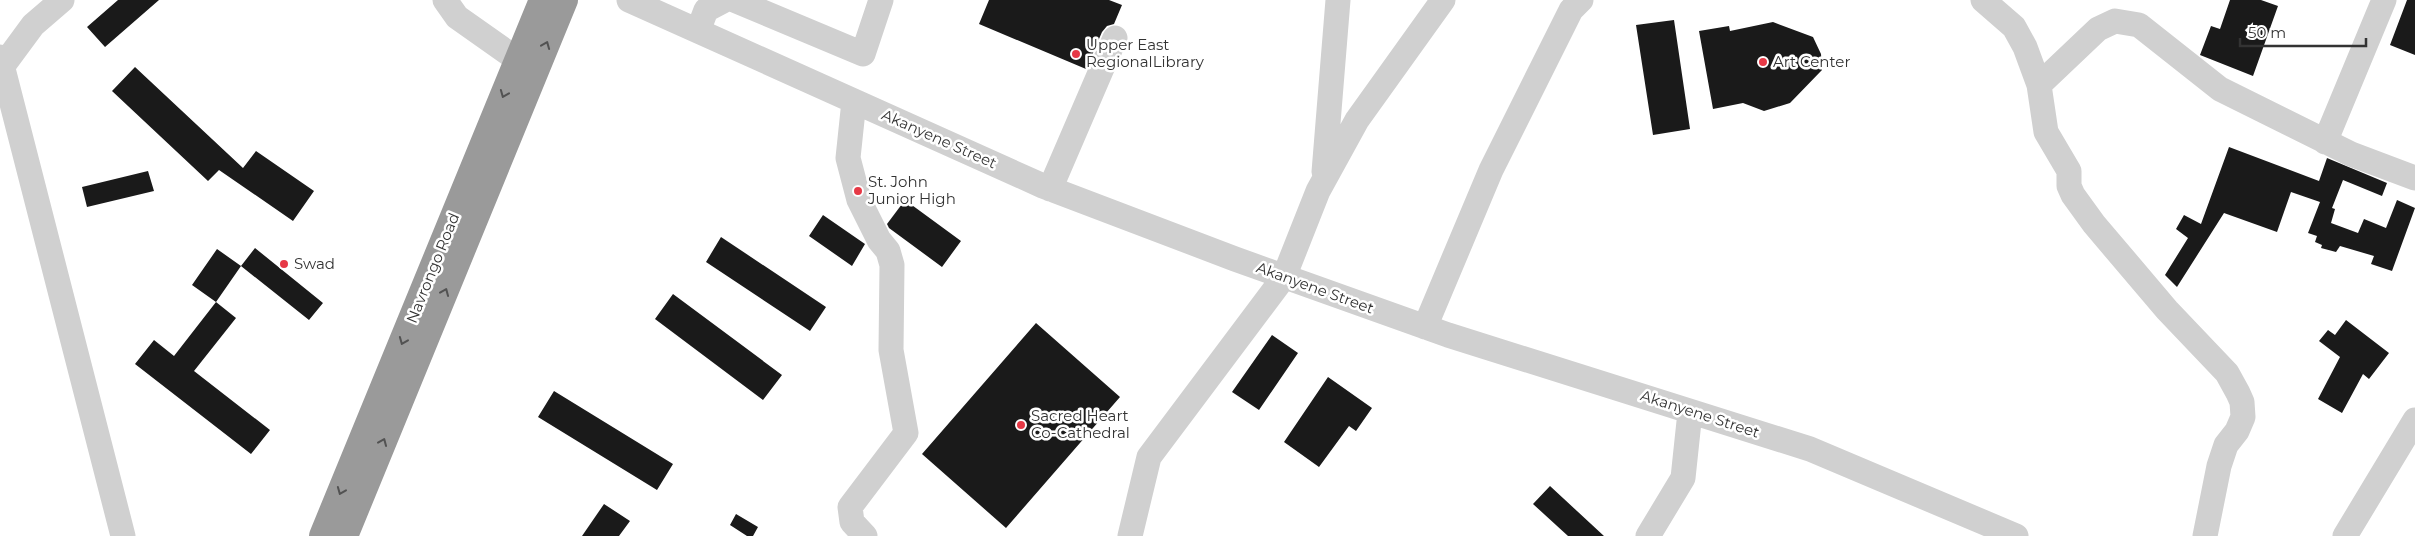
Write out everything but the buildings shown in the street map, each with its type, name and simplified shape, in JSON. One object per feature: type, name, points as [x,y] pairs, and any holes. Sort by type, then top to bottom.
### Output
[{"type":"highway","name":"Navrongo Road","points":[[323,536],[543,0]]},
{"type":"highway","name":"Navrongo Road","points":[[344,536],[564,0]]},
{"type":"street","points":[[62,0],[33,25],[1,62],[123,536]]},
{"type":"street","points":[[445,0],[457,17],[518,60]]},
{"type":"street","name":"Akanyene Street","points":[[629,0],[1050,189],[1284,277],[1425,327],[1810,449],[2016,536]]},
{"type":"street","points":[[698,31],[706,10],[724,0]]},
{"type":"street","points":[[734,0],[863,54],[881,0]]},
{"type":"street","points":[[1324,181],[1338,0]]},
{"type":"street","points":[[1130,536],[1149,457],[1284,277],[1324,181],[1357,120],[1443,0]]},
{"type":"street","points":[[1983,0],[2014,27],[2025,47],[2039,85],[2046,132],[2069,171],[2069,186],[2072,194],[2094,224],[2166,310],[2227,373],[2242,402],[2243,417],[2237,431],[2223,452],[2205,536]]},
{"type":"street","points":[[2325,142],[2384,0]]},
{"type":"street","points":[[1425,327],[1492,170],[1572,3]]},
{"type":"street","points":[[2039,85],[2098,29],[2115,21],[2139,25],[2220,89],[2325,142],[2415,178]]},
{"type":"street","points":[[1050,189],[1115,38]]},
{"type":"street","points":[[854,101],[848,158],[859,200],[879,240],[888,251],[892,265],[891,350],[906,433],[850,507],[852,522],[865,536]]},
{"type":"street","points":[[1648,536],[1683,478],[1690,412]]},
{"type":"street","points":[[2345,536],[2415,420]]},
{"type":"place","name":"Upper East RegionalLibrary","points":[[1076,54]]},
{"type":"place","name":"Art Center","points":[[1763,62]]},
{"type":"place","name":"St. John Junior High","points":[[858,191]]},
{"type":"place","name":"Swad","points":[[284,264]]},
{"type":"place","name":"Sacred Heart Co-Cathedral","points":[[1021,425]]}]
